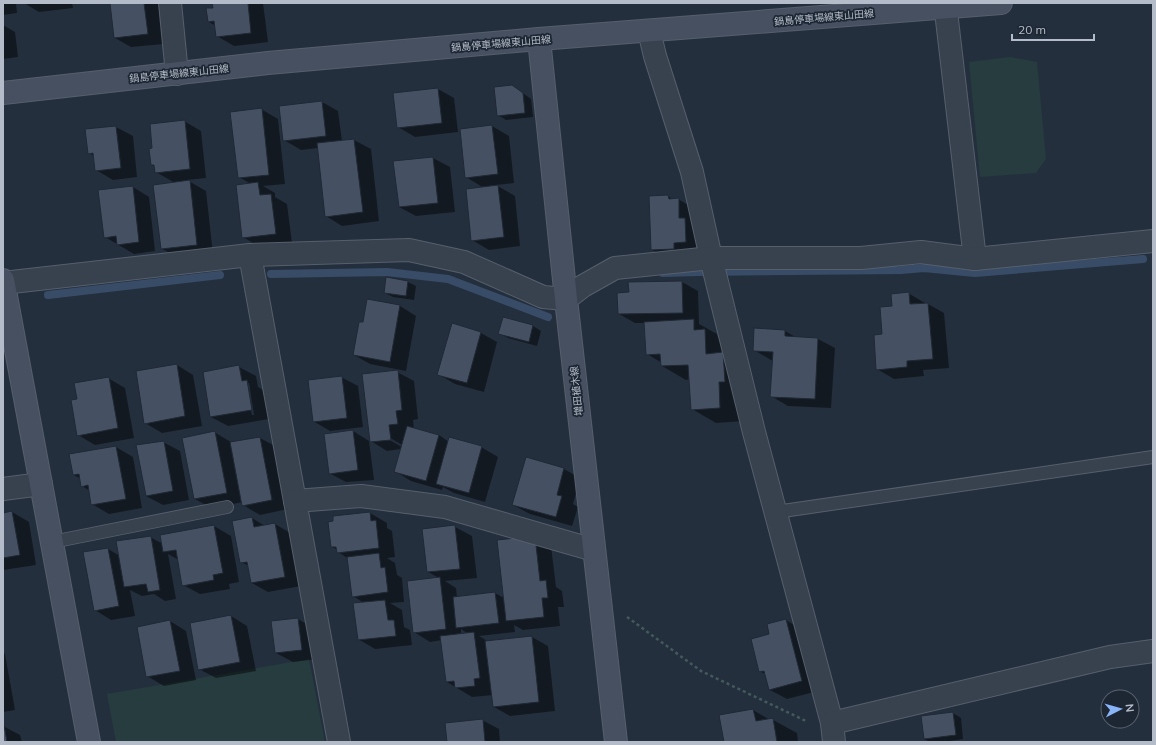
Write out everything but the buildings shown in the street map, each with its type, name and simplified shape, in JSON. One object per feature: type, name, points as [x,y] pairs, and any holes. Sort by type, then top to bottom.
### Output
[{"type":"street","points":[[170,3],[177,74]]},
{"type":"street","name":"鍋島停車場線東山田線","points":[[3,93],[268,63],[946,5],[1001,3]]},
{"type":"street","points":[[946,5],[975,259]]},
{"type":"street","points":[[648,31],[692,172],[711,258],[718,280],[754,432],[833,732],[1110,657],[1153,651]]},
{"type":"street","name":"増田植木線","points":[[540,39],[566,299],[616,742]]},
{"type":"street","points":[[89,742],[3,282],[250,255],[409,250],[464,262],[543,297],[566,299],[583,286],[616,268],[711,258],[861,258],[920,252],[975,259],[1153,242]]},
{"type":"street","points":[[250,255],[339,742]]},
{"type":"street","points":[[3,489],[41,484]]},
{"type":"street","points":[[296,501],[361,496],[445,506],[594,550]]},
{"type":"lane","points":[[776,512],[1153,457]]},
{"type":"lane","points":[[52,542],[227,507]]},
{"type":"path","points":[[624,615],[701,671],[810,723],[833,732]]},
{"type":"green space","points":[[1010,57],[1037,62],[1046,159],[1036,173],[980,177],[969,62]]},
{"type":"green space","points":[[309,659],[325,742],[116,742],[107,694]]},
{"type":"waterway","points":[[663,273],[901,270],[924,268],[975,273],[1143,259]]},
{"type":"waterway","points":[[271,274],[387,272],[448,279],[548,317]]},
{"type":"waterway","points":[[48,295],[220,275]]}]
